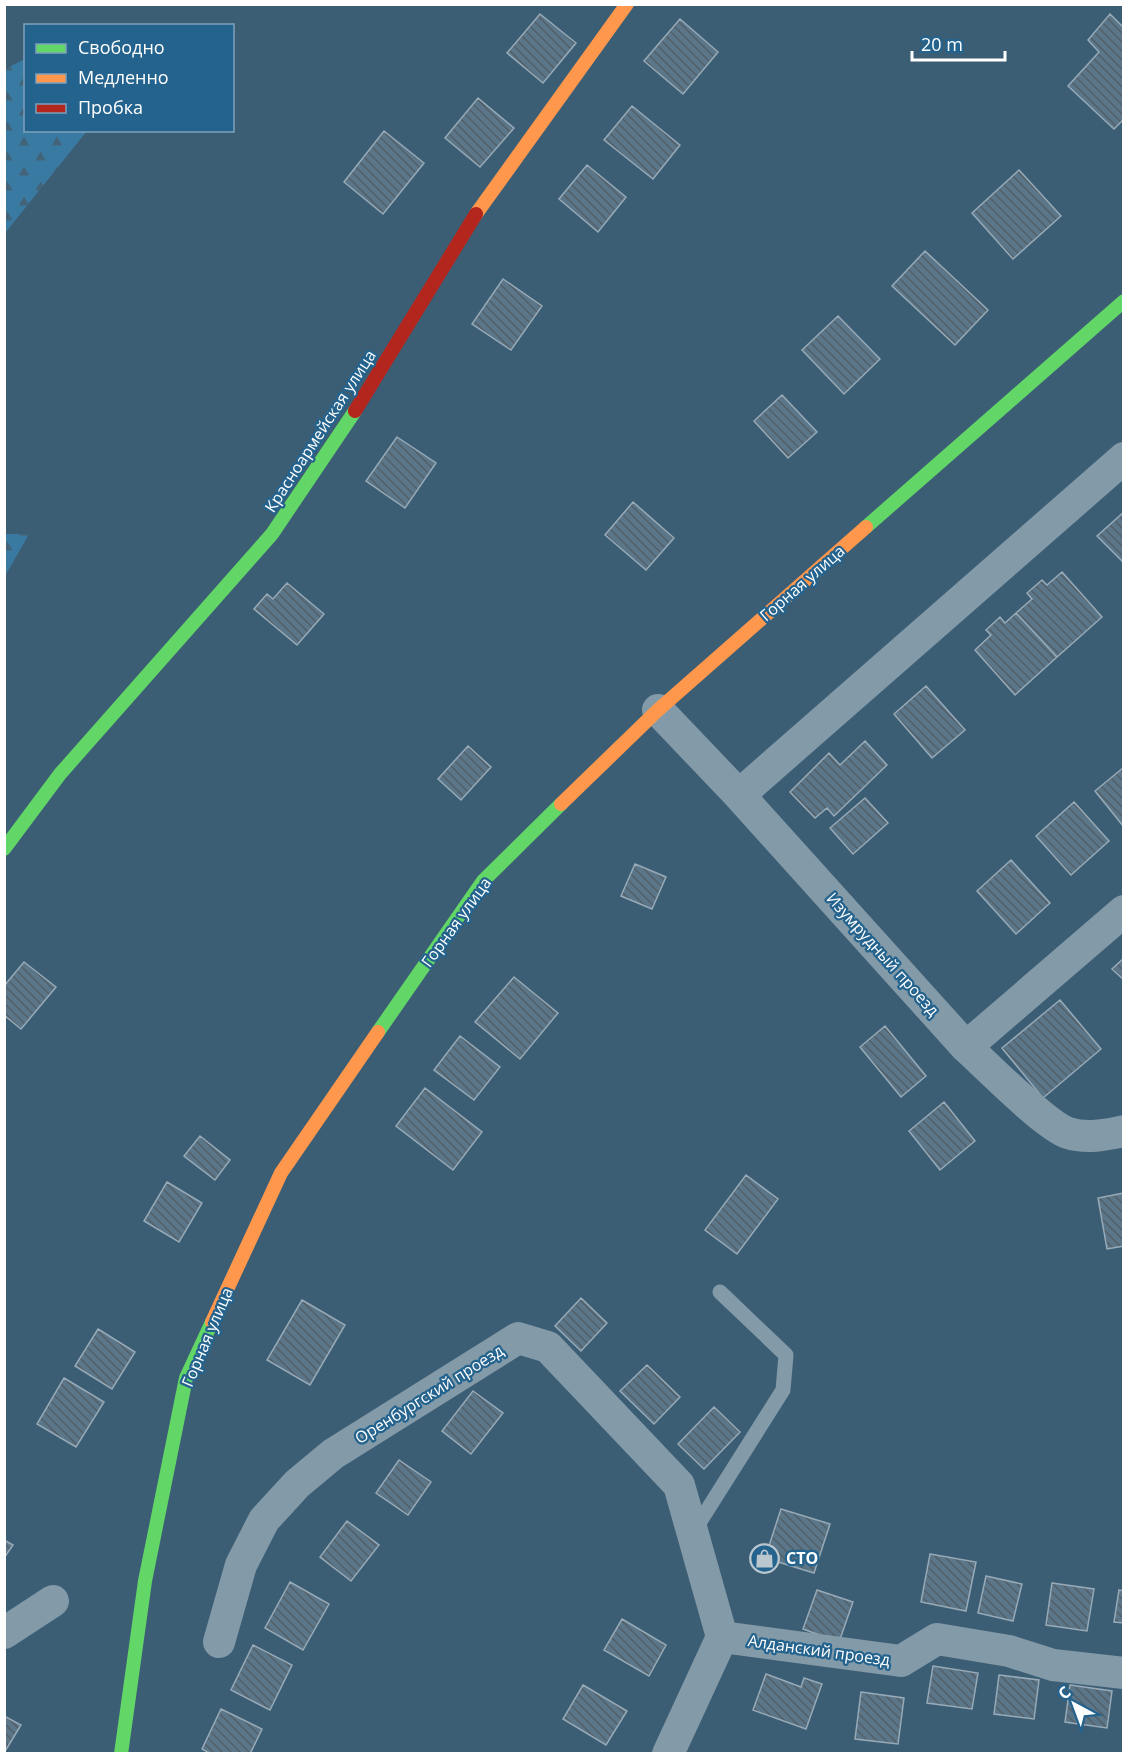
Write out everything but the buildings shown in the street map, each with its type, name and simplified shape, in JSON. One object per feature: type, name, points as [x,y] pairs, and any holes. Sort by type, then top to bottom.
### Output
[{"type":"street","name":"Красноармейская улица","points":[[4,849],[60,774],[272,534],[353,414],[486,198],[627,4]]},
{"type":"street","name":"Горная улица","points":[[121,1754],[145,1581],[186,1378],[281,1173],[483,881],[658,710],[1124,301]]},
{"type":"street","points":[[740,795],[1124,458]]},
{"type":"street","name":"Изумрудный проезд","points":[[658,710],[740,795],[966,1047],[1040,1114],[1068,1133],[1100,1136],[1124,1131]]},
{"type":"street","points":[[966,1047],[1124,911]]},
{"type":"street","name":"Оренбургский проезд","points":[[219,1642],[241,1565],[264,1520],[297,1484],[333,1454],[518,1338],[548,1347],[679,1485],[722,1637]]},
{"type":"street","points":[[4,1633],[52,1601]]},
{"type":"street","points":[[668,1754],[722,1637]]},
{"type":"street","name":"Алданский проезд","points":[[722,1637],[901,1661],[937,1639],[1009,1651],[1053,1665],[1124,1673]]},
{"type":"lane","points":[[693,1533],[783,1390],[786,1355],[720,1292]]},
{"type":"green space","points":[[24,60],[24,132],[86,132],[5,233],[5,69]]},
{"type":"green space","points":[[4,534],[29,534],[5,576]]},
{"type":"traffic: fast","points":[[866,527],[1124,301]]},
{"type":"traffic: fast","points":[[4,849],[60,774],[272,534],[355,411]]},
{"type":"traffic: fast","points":[[378,1032],[483,881],[561,804]]},
{"type":"traffic: fast","points":[[121,1754],[145,1581],[186,1378],[212,1322]]},
{"type":"traffic: slow","points":[[476,214],[627,4]]},
{"type":"traffic: slow","points":[[561,804],[658,710],[866,527]]},
{"type":"traffic: slow","points":[[212,1322],[281,1173],[378,1032]]},
{"type":"traffic: jam","points":[[355,411],[476,214]]},
{"type":"place","name":"СТО","points":[[765,1558]]}]
